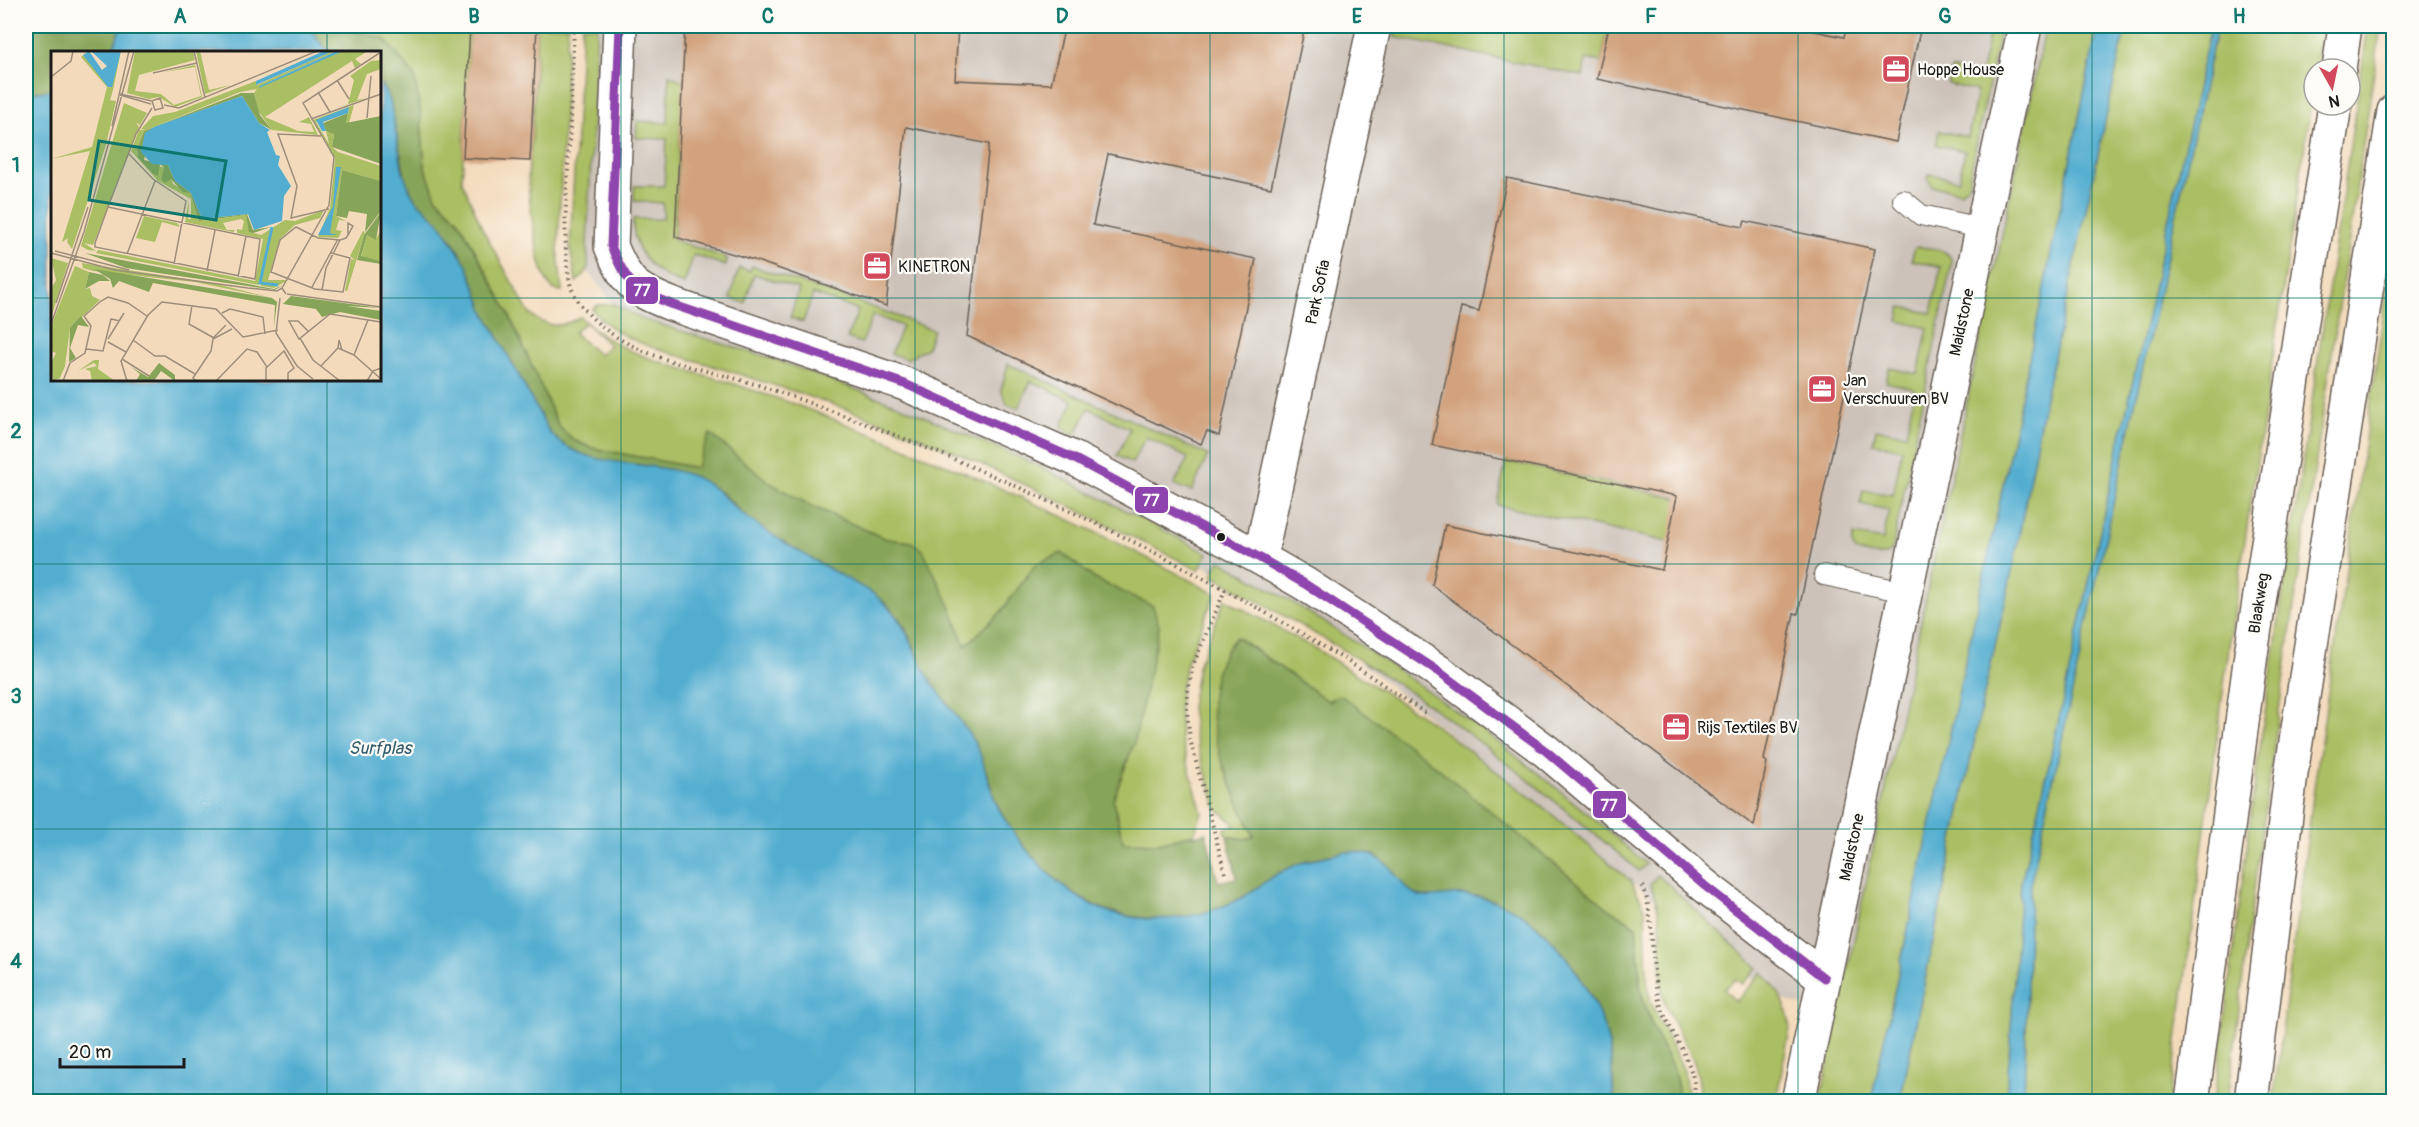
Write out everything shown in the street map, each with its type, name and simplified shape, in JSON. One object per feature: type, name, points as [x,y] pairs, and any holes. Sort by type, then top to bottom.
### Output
[{"type":"street","points":[[620,26],[611,246],[623,273],[643,293],[905,384],[1073,458],[1305,584],[1438,671],[1537,745],[1705,886],[1824,978]]},
{"type":"street","name":"Park Sofia","points":[[1260,558],[1374,26]]},
{"type":"street","name":"Maidstone","points":[[1798,1101],[2025,26]]},
{"type":"street","points":[[2341,57],[2345,26]]},
{"type":"street","points":[[2251,1101],[2291,774],[2394,111]]},
{"type":"street","name":"Blaakweg","points":[[2192,1101],[2251,654],[2333,117]]},
{"type":"lane","points":[[1903,200],[1921,215],[1981,228]]},
{"type":"lane","points":[[1824,575],[1905,592]]},
{"type":"path","points":[[574,26],[565,243],[569,282],[577,300],[601,328],[627,344],[762,386],[918,444],[1000,479],[1225,590],[1336,654],[1430,716]]},
{"type":"path","points":[[1225,590],[1193,665],[1187,712],[1190,739],[1225,873]]},
{"type":"path","points":[[1641,881],[1650,905],[1657,993],[1665,1016],[1687,1058],[1694,1080],[1695,1101]]},
{"type":"shaded area","points":[[591,26],[2047,26],[1842,1020],[1775,997],[1311,622],[910,413],[629,324],[586,269]]},
{"type":"green space","points":[[26,26],[121,26],[112,51],[51,51],[51,90],[26,93]]},
{"type":"green space","points":[[308,26],[337,26],[384,39],[414,75],[420,109],[425,168],[436,197],[459,221],[507,310],[559,427],[575,441],[592,448],[696,468],[710,434],[770,483],[809,505],[886,539],[911,542],[923,550],[950,606],[965,646],[1001,612],[1036,564],[1062,553],[1095,579],[1153,606],[1159,626],[1135,740],[1113,800],[1123,842],[1159,843],[1206,833],[1218,882],[1237,878],[1227,836],[1245,839],[1254,836],[1223,762],[1215,736],[1212,711],[1213,685],[1221,660],[1236,637],[1328,701],[1340,695],[1422,755],[1608,908],[1636,926],[1641,992],[1652,1026],[1675,1073],[1680,1101],[1614,1101],[1609,1046],[1591,997],[1565,956],[1532,922],[1514,910],[1484,898],[1463,895],[1431,897],[1418,895],[1400,882],[1388,866],[1372,854],[1343,853],[1308,861],[1284,871],[1245,896],[1224,906],[1207,912],[1170,919],[1134,917],[1116,913],[1098,907],[1068,889],[1038,863],[1013,833],[996,802],[980,755],[971,738],[929,678],[907,631],[888,606],[762,528],[746,517],[716,489],[576,453],[558,442],[550,433],[485,313],[467,265],[452,240],[415,199],[406,182],[390,100],[381,85],[381,51],[330,51],[324,47]]},
{"type":"green space","points":[[337,26],[470,26],[462,181],[483,230],[529,313],[535,318],[548,324],[560,325],[580,317],[610,340],[643,356],[786,401],[862,430],[1067,518],[1215,594],[1187,662],[1180,692],[1181,739],[1202,813],[1194,834],[1159,843],[1123,842],[1113,800],[1135,740],[1159,626],[1152,606],[1095,579],[1062,553],[1036,564],[1001,612],[965,647],[950,606],[911,542],[886,539],[809,505],[770,483],[710,434],[697,468],[592,448],[575,441],[559,427],[507,310],[459,221],[436,197],[425,168],[420,109],[414,75],[384,39]],"holes":[[[585,322],[609,345],[599,355],[574,333]]]},
{"type":"green space","points":[[537,26],[568,26],[558,252],[562,291],[552,288],[545,277],[536,246],[531,208],[528,174],[534,113]]},
{"type":"green space","points":[[582,26],[597,26],[588,266],[582,278],[576,282],[570,248]]},
{"type":"green space","points":[[1397,26],[1609,26],[1601,62],[1586,59],[1583,76],[1394,37]]},
{"type":"green space","points":[[1972,26],[2001,26],[1968,185],[1961,192],[1932,186],[1928,179],[1929,174],[1959,180],[1965,151],[1936,145],[1939,131],[1968,137],[1977,91],[1948,84],[1951,69],[1980,76],[1990,30]]},
{"type":"green space","points":[[2046,26],[2098,26],[1999,505],[1871,1101],[1820,1102]]},
{"type":"green space","points":[[2126,26],[2211,26],[2038,814],[2021,882],[2006,1101],[1900,1102],[1984,694],[2014,563],[2043,407]]},
{"type":"green space","points":[[2217,26],[2322,26],[2318,57],[2302,57],[2302,117],[2309,117],[2229,646],[2169,1101],[2024,1102],[2030,886]]},
{"type":"green space","points":[[2368,26],[2381,26],[2287,654],[2249,925],[2228,1101],[2214,1101],[2257,767],[2354,117],[2362,117],[2362,66]]},
{"type":"green space","points":[[669,75],[683,81],[674,240],[727,258],[726,266],[694,255],[684,284],[663,275],[646,260],[636,242],[633,219],[663,219],[663,203],[634,201],[634,186],[664,186],[667,139],[636,138],[637,121],[668,123]]},
{"type":"green space","points":[[1915,248],[1944,251],[1952,262],[1892,550],[1884,555],[1876,555],[1856,551],[1852,544],[1854,535],[1883,540],[1889,510],[1860,504],[1863,490],[1893,495],[1902,449],[1873,443],[1876,429],[1906,434],[1915,389],[1886,382],[1889,368],[1918,374],[1928,328],[1898,321],[1901,307],[1931,313],[1941,267],[1911,260]]},
{"type":"green space","points":[[2393,249],[2393,1101],[2273,1101],[2313,796]]},
{"type":"green space","points":[[752,266],[933,330],[927,348],[907,359],[891,354],[902,326],[873,315],[862,343],[847,338],[858,310],[813,294],[803,322],[790,318],[799,289],[754,274],[745,303],[730,298],[739,268],[750,271]]},
{"type":"green space","points":[[613,304],[642,319],[776,360],[898,405],[1037,465],[1208,553],[1199,570],[1038,491],[913,434],[828,403],[631,339],[603,321],[592,309],[598,305]]},
{"type":"green space","points":[[1008,364],[1208,455],[1192,491],[1174,485],[1188,458],[1146,437],[1132,463],[1117,456],[1130,429],[1089,408],[1075,435],[1061,428],[1073,401],[1031,381],[1018,408],[1007,404],[1001,390]]},
{"type":"green space","points":[[1506,461],[1685,500],[1785,567],[1497,505]]},
{"type":"green space","points":[[1220,560],[1332,627],[1441,701],[1546,780],[1646,864],[1639,871],[1515,770],[1412,693],[1212,575]]},
{"type":"green space","points":[[1225,599],[1316,649],[1430,721],[1542,806],[1631,881],[1645,908],[1647,979],[1651,1003],[1684,1071],[1688,1101],[1680,1101],[1675,1073],[1652,1026],[1641,992],[1636,926],[1608,909],[1422,755],[1328,701],[1237,637],[1222,660],[1214,685],[1212,711],[1223,763],[1254,837],[1245,839],[1227,836],[1225,828],[1236,825],[1217,809],[1195,738],[1191,707],[1198,666]]},
{"type":"green space","points":[[1658,875],[1758,968],[1742,984],[1736,979],[1724,989],[1736,1002],[1762,972],[1781,998],[1790,1028],[1776,1101],[1700,1101],[1697,1072],[1693,1060],[1663,996],[1660,920],[1650,884]]},
{"type":"water","points":[[121,26],[308,26],[324,47],[330,51],[112,51]]},
{"type":"water","points":[[2098,26],[2126,26],[2043,407],[2014,563],[1984,694],[1900,1101],[1871,1101],[1999,505]]},
{"type":"water","points":[[2211,26],[2217,26],[2030,886],[2024,1101],[2006,1101],[2021,882],[2038,814]]},
{"type":"water","name":"Surfplas","points":[[381,85],[390,100],[403,172],[410,190],[415,199],[440,223],[467,265],[485,313],[550,433],[564,445],[580,453],[615,462],[670,469],[697,478],[714,488],[741,513],[764,529],[874,594],[899,620],[930,679],[978,749],[994,798],[1004,818],[1023,845],[1058,882],[1083,900],[1122,915],[1163,919],[1184,917],[1225,906],[1279,873],[1301,863],[1316,858],[1356,852],[1378,858],[1391,868],[1406,887],[1420,896],[1468,895],[1494,901],[1532,922],[1550,938],[1579,976],[1591,997],[1607,1037],[1614,1101],[26,1101],[26,93],[51,90],[51,381],[381,381]]},
{"type":"building","points":[[470,26],[537,26],[530,161],[463,158]]},
{"type":"building","points":[[685,26],[958,26],[955,80],[1051,84],[1065,26],[1305,26],[1271,188],[1108,154],[1093,225],[1256,259],[1219,436],[1207,431],[1201,444],[967,336],[989,144],[906,127],[886,306],[754,260],[675,237]]},
{"type":"building","points":[[1609,26],[1790,26],[1844,37],[1847,26],[1921,26],[1896,142],[1597,79]]},
{"type":"building","points":[[1507,178],[1743,227],[1745,221],[1875,249],[1798,614],[1794,613],[1764,760],[1767,762],[1754,826],[1432,585],[1445,525],[1662,570],[1677,496],[1432,445],[1461,307],[1479,311]]},
{"type":"transit line","name":"77","points":[[620,26],[611,246],[622,269],[633,284],[648,294],[671,304],[905,384],[1073,458],[1305,584],[1438,671],[1546,751],[1705,886],[1824,978]]},
{"type":"place","name":"Hoppe House","points":[[1896,69]]},
{"type":"place","name":"KINETRON","points":[[877,266]]},
{"type":"place","name":"Jan Verschuuren BV","points":[[1822,389]]},
{"type":"place","name":"Rijs Textiles BV","points":[[1676,727]]}]
